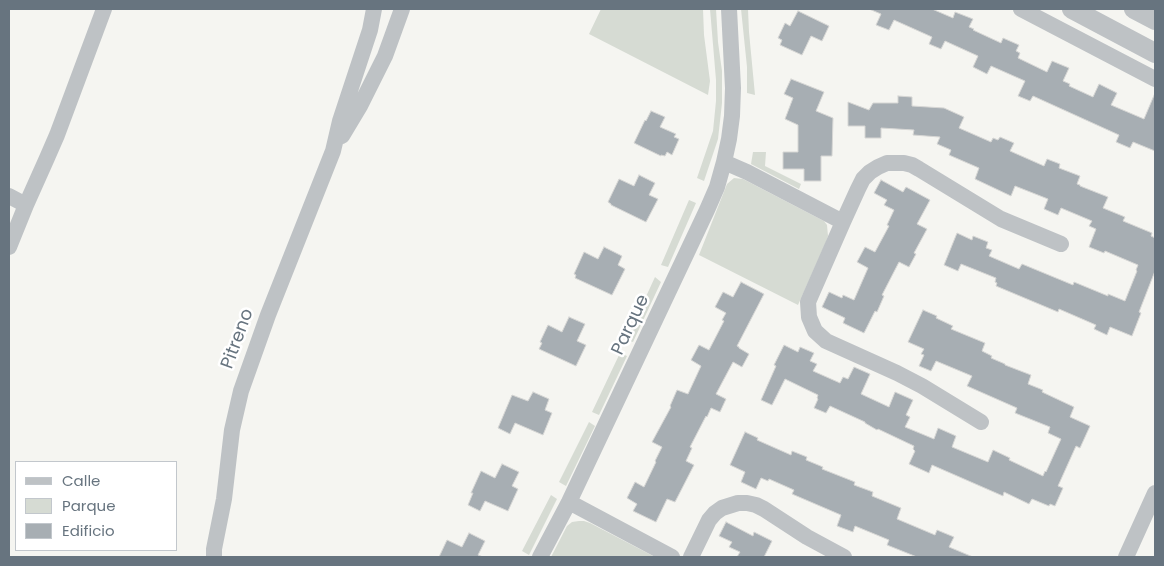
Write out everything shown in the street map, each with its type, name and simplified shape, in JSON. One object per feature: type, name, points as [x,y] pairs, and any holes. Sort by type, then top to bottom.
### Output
[{"type":"street","points":[[9,247],[57,135],[104,9]]},
{"type":"street","name":"Pitreno","points":[[213,555],[224,499],[232,430],[241,391],[265,322],[333,151],[342,114],[370,30],[374,9]]},
{"type":"street","name":"Pitreno","points":[[333,151],[360,106],[385,56],[402,9]]},
{"type":"street","name":"Parque","points":[[540,557],[568,502],[717,187],[731,124],[733,88],[730,9]]},
{"type":"street","points":[[1021,9],[1155,79]]},
{"type":"street","points":[[1072,9],[1155,52]]},
{"type":"street","points":[[1134,9],[1155,20]]},
{"type":"street","points":[[724,162],[843,222]]},
{"type":"street","points":[[981,422],[897,372],[826,341],[815,331],[809,317],[808,302],[843,222],[863,180],[878,167],[895,162],[912,165],[1001,219],[1061,244]]},
{"type":"street","points":[[9,196],[26,204]]},
{"type":"street","points":[[1126,557],[1155,493]]},
{"type":"street","points":[[568,502],[672,557]]},
{"type":"street","points":[[692,557],[709,520],[715,513],[730,504],[747,503],[764,509],[807,537],[844,557]]},
{"type":"green space","points":[[601,9],[703,9],[704,35],[710,81],[708,95],[589,34]]},
{"type":"green space","points":[[710,9],[716,9],[722,71],[722,103],[718,139],[704,181],[697,178],[713,131],[716,101]]},
{"type":"green space","points":[[741,9],[748,9],[755,95],[747,93],[747,67]]},
{"type":"green space","points":[[753,152],[766,152],[765,166],[801,184],[799,189],[751,164]]},
{"type":"green space","points":[[734,178],[743,179],[824,221],[827,225],[828,236],[826,242],[798,305],[699,255],[727,184]]},
{"type":"green space","points":[[689,200],[696,203],[668,267],[661,265]]},
{"type":"green space","points":[[655,277],[661,282],[633,342],[626,340]]},
{"type":"green space","points":[[620,353],[627,356],[599,415],[592,412]]},
{"type":"green space","points":[[589,422],[595,426],[566,486],[559,482]]},
{"type":"green space","points":[[551,495],[557,499],[529,555],[522,551]]},
{"type":"green space","points":[[572,522],[590,523],[655,557],[551,557],[567,526]]},
{"type":"building","points":[[869,9],[932,9],[953,18],[955,12],[973,19],[969,27],[973,30],[1001,43],[1003,38],[1019,45],[1016,51],[1020,53],[1018,58],[1047,72],[1052,61],[1069,68],[1063,81],[1070,84],[1069,86],[1093,97],[1099,84],[1117,93],[1111,105],[1144,119],[1155,93],[1155,151],[1133,142],[1130,148],[1116,142],[1119,135],[1033,96],[1030,101],[1018,96],[1025,81],[991,66],[987,74],[973,67],[978,56],[945,41],[941,49],[929,44],[932,37],[894,20],[889,30],[876,25],[881,14]]},
{"type":"building","points":[[798,11],[829,26],[822,41],[811,36],[802,55],[780,45],[782,40],[778,38],[785,23],[790,26]]},
{"type":"building","points":[[791,79],[824,92],[816,111],[833,118],[832,156],[821,156],[821,181],[804,181],[804,169],[783,169],[783,152],[798,152],[798,125],[785,119],[793,98],[784,94]]},
{"type":"building","points":[[898,96],[912,97],[912,106],[944,108],[964,117],[959,128],[991,142],[993,138],[998,140],[1000,137],[1014,143],[1010,151],[1044,166],[1047,159],[1060,164],[1059,168],[1080,176],[1077,184],[1108,197],[1103,208],[1125,217],[1123,221],[1152,233],[1151,236],[1155,238],[1155,271],[1132,336],[1110,327],[1107,335],[1094,329],[1096,325],[1059,309],[1058,312],[996,286],[996,278],[961,264],[958,271],[944,265],[957,233],[972,240],[973,236],[988,242],[986,248],[992,250],[989,256],[1019,269],[1022,264],[1073,285],[1074,282],[1125,301],[1138,265],[1105,251],[1104,253],[1089,247],[1096,229],[1089,226],[1092,221],[1061,208],[1058,215],[1044,209],[1048,199],[1015,186],[1011,196],[975,179],[979,168],[949,155],[951,150],[937,144],[940,137],[913,135],[914,130],[881,128],[881,138],[865,138],[865,126],[848,126],[848,102],[869,110],[873,103],[898,103]]},
{"type":"building","points":[[651,111],[665,117],[660,127],[676,134],[674,137],[679,139],[672,155],[667,152],[665,156],[661,156],[634,143]]},
{"type":"building","points":[[639,175],[655,183],[649,195],[658,199],[646,222],[608,202],[619,179],[634,186]]},
{"type":"building","points":[[881,180],[903,192],[906,187],[930,200],[917,224],[927,229],[909,267],[899,262],[882,295],[884,296],[877,312],[875,311],[864,333],[843,323],[845,318],[822,307],[829,292],[842,298],[843,295],[854,300],[868,268],[857,262],[865,247],[875,252],[889,226],[887,225],[894,210],[884,205],[887,200],[874,193]]},
{"type":"building","points":[[604,247],[622,256],[618,265],[625,269],[612,295],[575,278],[576,275],[574,274],[584,252],[598,259]]},
{"type":"building","points":[[741,282],[764,294],[737,346],[749,354],[742,367],[733,362],[716,394],[726,399],[720,412],[711,408],[706,416],[690,447],[692,448],[686,461],[694,465],[675,502],[667,499],[656,522],[633,511],[637,504],[627,498],[635,482],[644,487],[656,462],[662,447],[652,442],[671,407],[677,390],[688,394],[701,366],[691,360],[699,345],[709,350],[724,321],[722,320],[726,313],[715,307],[723,292],[733,297]]},
{"type":"building","points":[[923,310],[953,326],[951,329],[985,343],[982,351],[1005,365],[1031,375],[1028,384],[1074,407],[1070,417],[1090,426],[1080,448],[1076,446],[1058,486],[1063,488],[1055,506],[1050,504],[1049,506],[1032,499],[1029,504],[1004,492],[1003,496],[932,465],[929,473],[909,464],[915,451],[913,449],[914,446],[830,406],[826,413],[814,408],[818,395],[785,379],[772,405],[761,400],[776,366],[774,365],[784,345],[798,352],[800,347],[814,353],[810,361],[817,364],[813,371],[840,383],[843,377],[848,379],[854,367],[870,374],[861,394],[889,407],[895,392],[913,400],[906,415],[910,417],[905,427],[934,439],[938,428],[956,436],[952,447],[988,462],[993,450],[1043,476],[1061,439],[1048,433],[1050,427],[1015,413],[1017,408],[967,386],[972,376],[936,361],[931,371],[919,366],[924,355],[921,354],[924,349],[908,342]]},
{"type":"building","points":[[569,317],[585,324],[577,341],[586,345],[576,366],[539,349],[542,343],[540,342],[548,325],[562,332]]},
{"type":"building","points":[[533,392],[549,399],[545,410],[552,413],[543,435],[515,423],[510,434],[498,428],[512,395],[528,401]]},
{"type":"building","points":[[745,432],[758,438],[757,440],[791,455],[792,451],[807,457],[806,460],[823,467],[822,469],[855,482],[854,485],[873,492],[872,496],[901,508],[897,519],[935,535],[937,530],[954,537],[949,547],[973,557],[917,557],[887,545],[889,540],[855,526],[853,532],[837,526],[841,515],[792,494],[794,490],[769,479],[768,481],[761,478],[756,489],[741,482],[745,472],[730,465]]},
{"type":"building","points":[[502,464],[519,472],[512,486],[518,489],[508,511],[485,501],[480,511],[468,505],[481,471],[495,478]]},
{"type":"building","points":[[726,522],[753,536],[754,532],[772,541],[764,557],[737,557],[740,552],[729,547],[732,542],[719,536]]},
{"type":"building","points":[[469,533],[485,541],[478,555],[483,557],[439,557],[447,540],[462,547]]}]
